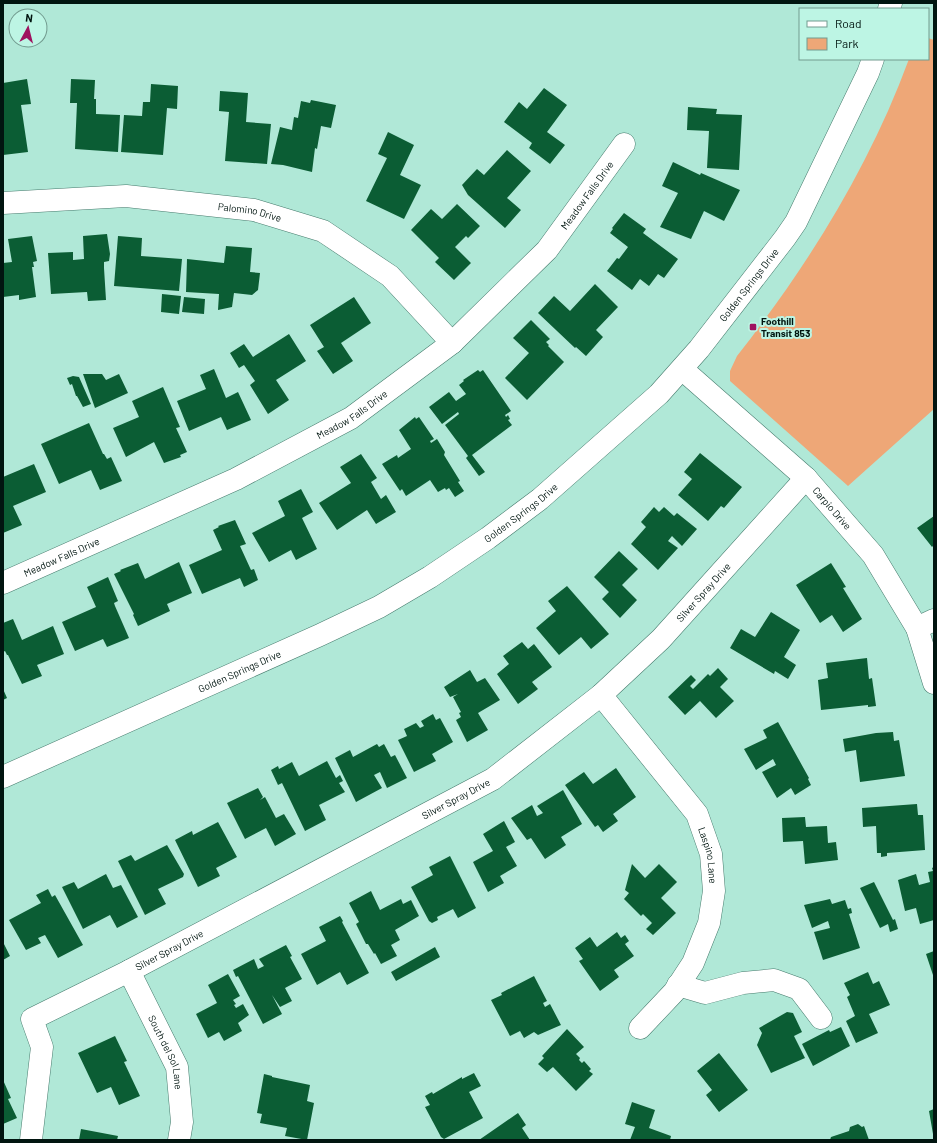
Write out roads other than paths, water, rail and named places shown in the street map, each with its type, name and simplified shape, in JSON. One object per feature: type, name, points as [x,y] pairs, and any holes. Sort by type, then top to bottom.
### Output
[{"type":"street","name":"Golden Springs Drive","points":[[3,777],[380,607],[430,577],[488,538],[540,499],[659,394],[699,349],[785,238],[796,222],[868,73],[873,60]]},
{"type":"street","name":"Meadow Falls Drive","points":[[3,583],[236,479],[351,418],[452,343],[547,250],[624,144]]},
{"type":"street","name":"Palomino Drive","points":[[3,202],[126,196],[254,210],[324,231],[390,276],[452,343]]},
{"type":"street","name":"Carpio Drive","points":[[682,369],[806,478],[873,555],[926,624],[934,683]]},
{"type":"street","name":"Silver Spray Drive","points":[[31,1140],[42,1047],[32,1019],[129,971],[493,779],[601,695],[661,640],[806,478]]},
{"type":"street","name":"Laspino Lane","points":[[601,695],[697,814],[711,854],[714,891],[708,923],[693,963],[678,985],[640,1028]]},
{"type":"street","name":"South del Sol Lane","points":[[129,971],[177,1068],[182,1122],[179,1140]]},
{"type":"street","points":[[678,985],[705,994],[743,983],[774,980],[799,989],[821,1018]]},
{"type":"place","name":"Foothill Transit 853","points":[[753,327]]}]
